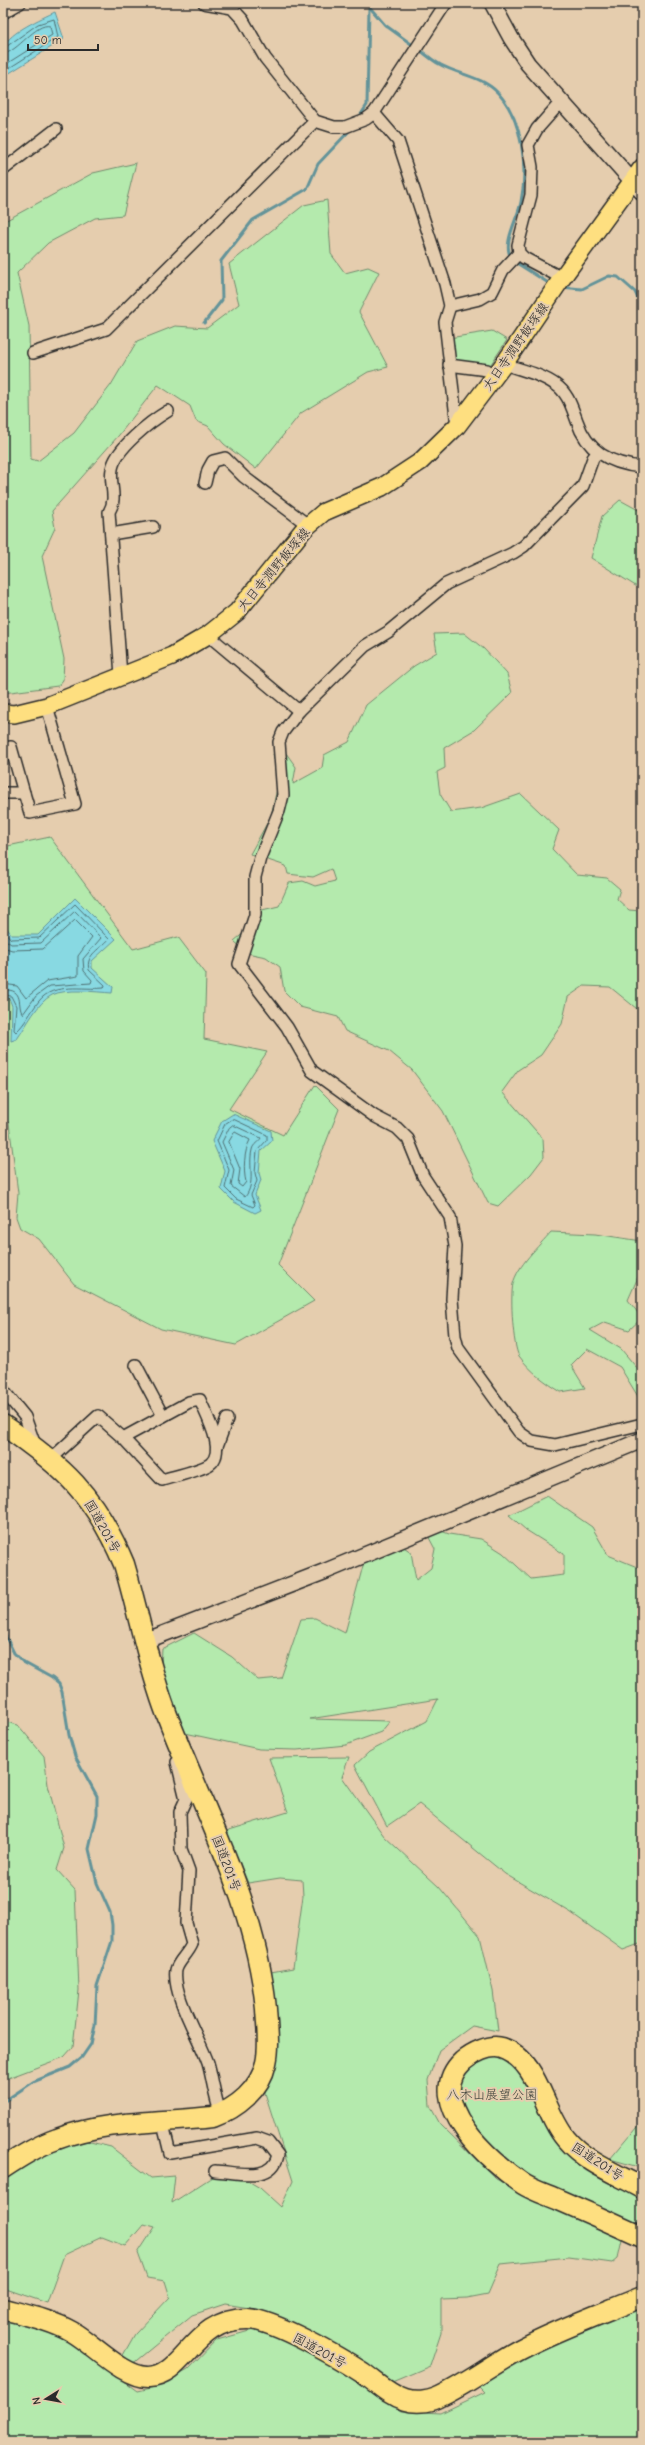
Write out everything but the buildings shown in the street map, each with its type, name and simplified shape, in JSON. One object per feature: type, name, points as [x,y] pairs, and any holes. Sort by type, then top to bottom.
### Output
[{"type":"highway","name":"国道201号","points":[[3,1425],[44,1453],[89,1500],[114,1540],[124,1564],[167,1715],[183,1752],[248,1919],[263,1982],[268,2034],[266,2064],[249,2094],[238,2105],[221,2114],[197,2119],[162,2120],[99,2127],[35,2148],[3,2168]]},
{"type":"highway","name":"国道201号","points":[[642,2188],[598,2164],[566,2139],[522,2060],[512,2052],[500,2047],[491,2047],[466,2059],[456,2067],[450,2080],[449,2096],[453,2109],[470,2136],[500,2166],[524,2185],[642,2237]]},
{"type":"highway","name":"国道201号","points":[[3,2309],[42,2320],[71,2332],[137,2376],[150,2377],[163,2374],[174,2366],[210,2329],[232,2320],[250,2319],[262,2322],[325,2351],[362,2372],[392,2395],[407,2401],[419,2402],[436,2399],[520,2350],[642,2297]]},
{"type":"main road","name":"大日寺潤野飯塚線","points":[[3,713],[14,714],[47,706],[172,656],[208,635],[237,612],[257,589],[284,552],[308,525],[324,512],[398,478],[438,447],[457,426],[500,370],[562,278],[639,180]]},
{"type":"street","points":[[3,13],[20,3]]},
{"type":"street","points":[[204,3],[232,8],[243,20],[265,58],[315,121],[334,127],[345,126],[366,119],[374,113],[446,3]]},
{"type":"street","points":[[492,3],[511,38],[528,64],[560,103],[639,180]]},
{"type":"street","points":[[560,103],[537,129],[528,145],[532,167],[531,195],[518,245],[519,253],[524,258],[562,278]]},
{"type":"street","points":[[374,113],[398,141],[446,284],[450,306],[445,322],[457,426]]},
{"type":"street","points":[[33,353],[106,329],[315,121]]},
{"type":"street","points":[[3,170],[56,128]]},
{"type":"street","points":[[450,306],[480,299],[492,292],[508,265],[519,253]]},
{"type":"street","points":[[449,365],[487,370],[500,370],[556,385],[568,398],[579,426],[587,441],[597,452],[611,461],[642,467]]},
{"type":"street","points":[[121,676],[109,512],[114,502],[112,468],[121,451],[142,430],[168,411]]},
{"type":"street","points":[[597,452],[593,458],[583,486],[524,546],[513,553],[446,584],[388,632],[365,646],[299,711],[282,732],[279,742],[283,795],[279,811],[260,858],[255,877],[255,915],[239,964],[287,1027],[312,1071],[374,1116],[397,1128],[408,1140],[423,1176],[450,1217],[455,1246],[452,1299],[455,1336],[458,1348],[519,1432],[532,1441],[555,1445],[642,1424]]},
{"type":"street","points":[[205,483],[208,470],[213,461],[225,458],[244,476],[308,525]]},
{"type":"street","points":[[111,534],[153,527]]},
{"type":"street","points":[[208,635],[299,711]]},
{"type":"street","points":[[3,748],[11,747],[30,813],[75,804],[47,706]]},
{"type":"street","points":[[3,793],[24,794]]},
{"type":"street","points":[[136,1365],[163,1416]]},
{"type":"street","points":[[3,1390],[25,1417],[44,1453],[98,1416],[123,1438],[162,1480],[210,1464],[216,1454],[216,1439],[200,1400],[189,1402],[123,1438]]},
{"type":"street","points":[[216,1448],[227,1418]]},
{"type":"street","points":[[145,1641],[326,1571],[642,1440]]},
{"type":"street","points":[[183,1752],[176,1758],[186,1799],[180,1812],[181,1849],[189,1871],[186,1923],[192,1944],[176,1970],[177,1985],[189,2020],[208,2062],[215,2099],[221,2114]]},
{"type":"street","points":[[162,2120],[170,2153],[257,2138],[268,2142],[278,2155],[276,2163],[267,2173],[260,2175],[215,2171]]},
{"type":"green space","points":[[136,163],[123,215],[95,218],[48,243],[17,273],[29,326],[31,459],[38,461],[74,433],[111,385],[137,341],[175,326],[207,328],[239,304],[229,264],[304,205],[327,200],[331,254],[345,273],[368,267],[379,272],[359,312],[388,367],[368,372],[301,413],[256,469],[224,444],[208,426],[196,421],[190,406],[158,385],[119,435],[52,511],[55,528],[42,556],[64,659],[63,680],[58,686],[3,693],[3,222],[93,173]]},
{"type":"green space","points":[[492,331],[507,340],[489,367],[454,362],[449,338]]},
{"type":"green space","points":[[620,500],[642,512],[642,590],[591,558],[602,516]]},
{"type":"green space","points":[[464,633],[484,649],[507,674],[512,693],[474,730],[444,748],[445,768],[437,772],[440,794],[451,812],[481,808],[521,794],[559,830],[552,849],[577,875],[607,878],[620,889],[617,899],[629,910],[642,911],[642,1013],[610,987],[584,986],[568,997],[562,1024],[541,1055],[518,1070],[502,1092],[543,1139],[544,1157],[531,1174],[498,1206],[488,1203],[443,1111],[412,1070],[389,1051],[345,1031],[338,1017],[300,1007],[284,991],[280,967],[266,957],[247,953],[234,941],[246,931],[262,910],[279,906],[289,883],[303,881],[315,886],[335,881],[331,869],[313,877],[288,874],[286,866],[250,854],[271,816],[279,779],[273,754],[286,753],[296,767],[293,784],[322,768],[324,755],[349,742],[366,705],[414,666],[437,652],[434,634]]},
{"type":"green space","points":[[50,837],[133,949],[178,937],[206,974],[204,1039],[267,1052],[229,1109],[283,1135],[315,1085],[339,1109],[278,1265],[314,1301],[236,1345],[161,1329],[74,1284],[39,1239],[20,1228],[16,1217],[18,1193],[9,1123],[3,1118],[3,847]]},
{"type":"green space","points":[[551,1232],[595,1234],[642,1241],[642,1268],[628,1300],[642,1318],[629,1330],[605,1322],[590,1330],[621,1349],[642,1374],[642,1403],[620,1367],[587,1349],[571,1365],[585,1388],[561,1392],[538,1376],[519,1356],[515,1343],[513,1321],[513,1284],[515,1277],[524,1263]]},
{"type":"green space","points":[[547,1496],[592,1527],[608,1555],[642,1569],[642,1943],[623,1950],[570,1912],[505,1874],[419,1804],[387,1826],[355,1765],[369,1752],[427,1721],[438,1699],[309,1719],[390,1721],[381,1732],[346,1745],[297,1750],[259,1749],[185,1733],[161,1666],[162,1649],[194,1633],[232,1657],[258,1680],[281,1678],[301,1619],[315,1618],[345,1633],[364,1562],[395,1541],[411,1552],[416,1580],[431,1568],[435,1549],[426,1532],[436,1529],[449,1534],[481,1539],[503,1553],[531,1579],[564,1575],[564,1554],[526,1530],[509,1515]]},
{"type":"green space","points":[[3,1721],[18,1725],[44,1756],[48,1785],[64,1848],[57,1870],[75,1890],[79,1990],[73,2047],[64,2057],[3,2080]]},
{"type":"green space","points":[[349,1757],[342,1777],[384,1836],[439,1887],[480,1936],[493,1991],[498,2031],[472,2026],[439,2050],[428,2080],[430,2106],[440,2124],[496,2179],[622,2240],[618,2258],[612,2263],[569,2257],[501,2264],[488,2294],[467,2298],[441,2299],[441,2333],[430,2366],[392,2382],[367,2363],[316,2335],[261,2310],[225,2304],[192,2315],[131,2365],[122,2357],[135,2334],[170,2297],[165,2281],[147,2278],[138,2253],[155,2227],[144,2224],[125,2246],[102,2237],[64,2255],[47,2303],[3,2288],[3,2173],[82,2140],[111,2147],[151,2178],[175,2176],[172,2203],[226,2168],[260,2188],[281,2207],[293,2181],[265,2093],[270,2054],[271,1972],[293,1968],[303,1896],[302,1880],[280,1878],[248,1883],[226,1831],[288,1812],[269,1758]]},
{"type":"green space","name":"八木山展望公園","points":[[495,2054],[521,2069],[545,2118],[642,2196],[642,2231],[511,2168],[458,2108],[457,2074],[468,2064]]},
{"type":"green space","points":[[642,2121],[642,2168],[610,2159]]},
{"type":"green space","points":[[642,2303],[642,2442],[3,2442],[3,2316],[60,2334],[137,2391],[159,2386],[188,2370],[217,2340],[253,2330],[307,2345],[381,2399],[401,2411],[441,2413],[485,2392],[476,2383],[516,2358]]},
{"type":"water","points":[[55,12],[64,39],[3,77],[2,53],[7,41],[27,26]]},
{"type":"water","points":[[75,898],[116,939],[92,961],[92,968],[113,987],[112,993],[73,991],[52,995],[37,1009],[17,1039],[11,1041],[12,1006],[9,998],[3,999],[3,923],[12,935],[38,935]]},
{"type":"water","points":[[233,1114],[271,1131],[272,1141],[261,1151],[259,1173],[261,1180],[255,1195],[261,1210],[255,1213],[234,1202],[221,1189],[225,1171],[212,1141],[222,1121]]},
{"type":"water","points":[[642,1484],[642,1517],[638,1509],[638,1487]]},
{"type":"waterway","points":[[366,3],[385,25],[414,46]]},
{"type":"waterway","points":[[358,119],[367,105],[369,8]]},
{"type":"waterway","points":[[419,49],[432,60],[441,65],[485,83],[492,88],[498,93],[506,104],[513,117],[522,145],[524,174],[521,202],[509,238],[508,245],[511,257]]},
{"type":"waterway","points":[[204,323],[222,300],[221,261],[253,220],[307,189],[318,164],[352,128]]},
{"type":"waterway","points":[[515,262],[550,284]]},
{"type":"waterway","points":[[561,287],[582,289],[609,276],[618,277],[635,292],[642,307]]},
{"type":"waterway","points":[[3,1631],[14,1653],[23,1662],[52,1678],[59,1684],[62,1692],[69,1735],[75,1756],[97,1796],[97,1814],[89,1849],[97,1883],[110,1912],[112,1925],[112,1941],[97,1986],[95,2025],[91,2044],[82,2057],[70,2067],[33,2082],[3,2102]]}]
